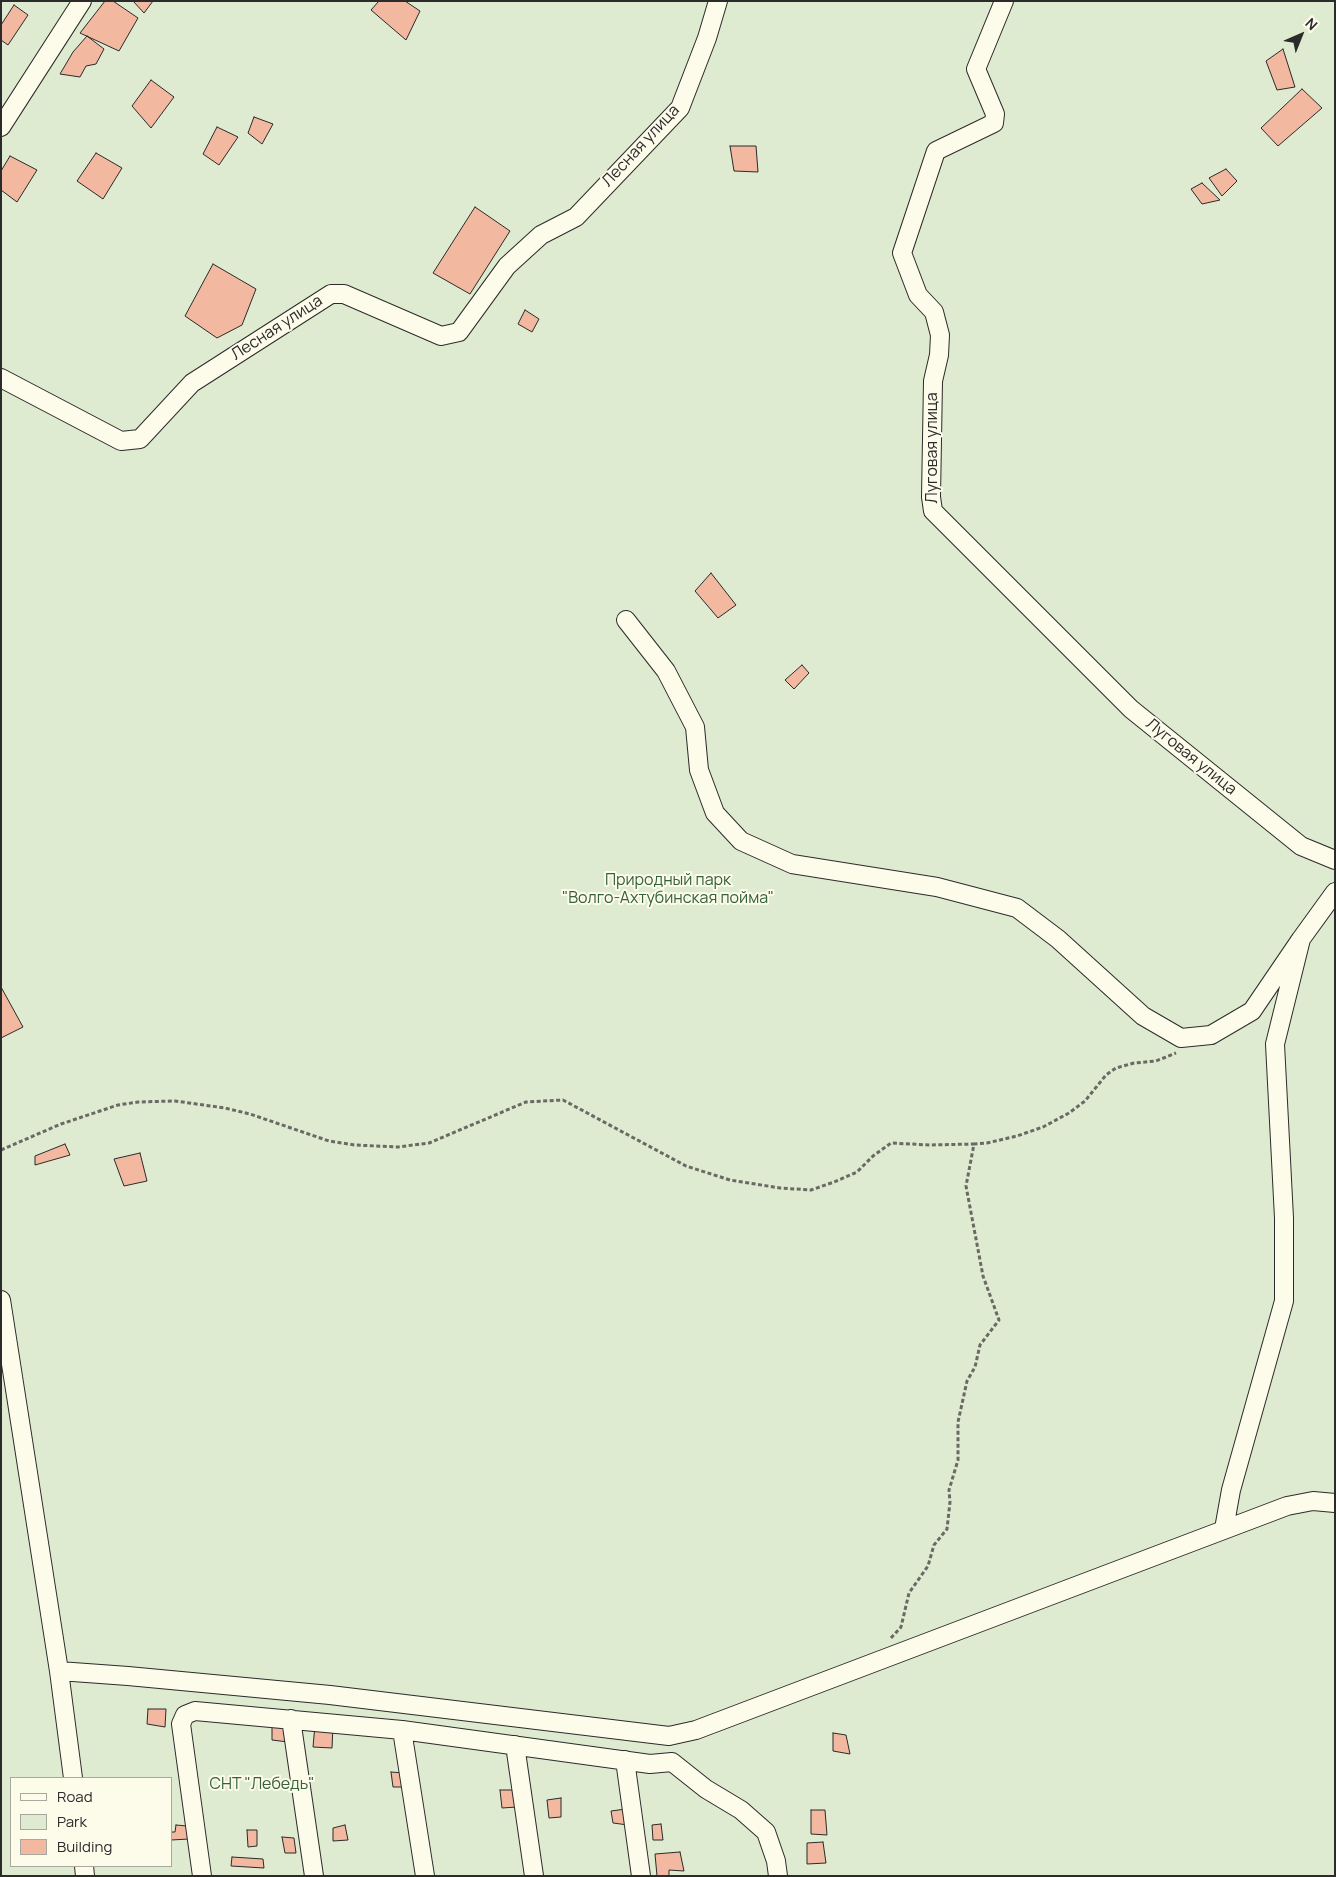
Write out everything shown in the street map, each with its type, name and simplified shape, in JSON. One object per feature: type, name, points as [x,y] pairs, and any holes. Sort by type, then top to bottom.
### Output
[{"type":"street","points":[[1,126],[82,1]]},
{"type":"street","name":"Лесная улица","points":[[1,378],[121,441],[140,439],[192,383],[331,294],[344,294],[441,336],[459,332],[507,266],[541,235],[576,217],[680,108],[708,38],[718,1]]},
{"type":"street","name":"Луговая улица","points":[[1004,1],[976,68],[995,114],[994,123],[936,151],[902,252],[918,295],[934,312],[940,335],[939,355],[933,381],[931,497],[933,511],[1131,709],[1301,846],[1335,860]]},
{"type":"street","points":[[626,620],[666,671],[687,711],[695,727],[700,770],[715,813],[741,841],[792,864],[937,887],[1017,908],[1058,939],[1143,1016],[1181,1038],[1212,1035],[1252,1011],[1335,892]]},
{"type":"street","points":[[1224,1529],[1231,1490],[1284,1301],[1284,1218],[1275,1044],[1301,939]]},
{"type":"street","points":[[1,1300],[59,1671],[73,1777]]},
{"type":"street","points":[[59,1671],[330,1695],[669,1736],[696,1730],[1287,1506],[1313,1502],[1335,1503]]},
{"type":"street","points":[[202,1876],[181,1724],[185,1714],[195,1711],[291,1718],[402,1730],[650,1764],[672,1762],[706,1789],[741,1810],[766,1832],[776,1861],[778,1876]]},
{"type":"street","points":[[291,1718],[314,1876]]},
{"type":"street","points":[[402,1730],[425,1876]]},
{"type":"street","points":[[669,1736],[672,1762]]},
{"type":"street","points":[[515,1744],[534,1876]]},
{"type":"street","points":[[625,1760],[641,1876]]},
{"type":"path","points":[[1,1150],[61,1124],[118,1105],[138,1102],[168,1101],[224,1108],[329,1141],[398,1147],[429,1143],[526,1102],[563,1100],[686,1166],[730,1180],[780,1188],[810,1190],[857,1172],[873,1156],[891,1143],[930,1145],[987,1143],[1017,1136],[1043,1127],[1069,1113],[1085,1101],[1106,1075],[1116,1068],[1134,1063],[1156,1061],[1171,1056],[1183,1050],[1199,1036]]},
{"type":"path","points":[[890,1639],[901,1627],[909,1593],[925,1571],[934,1545],[947,1528],[950,1502],[949,1490],[958,1460],[958,1422],[967,1380],[975,1367],[980,1345],[999,1320],[983,1276],[966,1186],[974,1144]]},
{"type":"green space","name":"Природный парк \"Волго-Ахтубинская пойма\"","points":[[1,1],[1335,1],[1335,1876],[1,1876]]},
{"type":"building","points":[[105,1],[113,1],[138,18],[119,51],[80,33]]},
{"type":"building","points":[[133,1],[153,1],[144,13]]},
{"type":"building","points":[[379,1],[405,1],[420,11],[406,40],[371,10]]},
{"type":"building","points":[[14,5],[28,15],[8,45],[1,40],[1,25]]},
{"type":"building","points":[[87,36],[104,49],[96,64],[86,66],[80,77],[60,74],[73,52]]},
{"type":"building","points":[[1283,49],[1295,87],[1277,90],[1266,61]]},
{"type":"building","points":[[151,80],[174,97],[151,128],[132,106]]},
{"type":"building","points":[[1302,89],[1322,108],[1278,146],[1261,128]]},
{"type":"building","points":[[254,117],[273,124],[262,144],[248,133]]},
{"type":"building","points":[[217,127],[238,137],[219,165],[203,154]]},
{"type":"building","points":[[730,146],[756,146],[758,172],[734,171]]},
{"type":"building","points":[[96,153],[122,168],[103,199],[77,181]]},
{"type":"building","points":[[10,156],[37,170],[17,202],[1,190],[1,171]]},
{"type":"building","points":[[1226,169],[1237,181],[1222,196],[1209,178]]},
{"type":"building","points":[[1202,183],[1220,200],[1202,204],[1191,189]]},
{"type":"building","points":[[475,207],[510,231],[470,294],[433,273]]},
{"type":"building","points":[[213,264],[256,289],[242,325],[217,338],[185,316]]},
{"type":"building","points":[[525,310],[539,319],[532,332],[518,324]]},
{"type":"building","points":[[711,573],[736,605],[718,618],[695,591]]},
{"type":"building","points":[[802,665],[809,673],[794,689],[785,680]]},
{"type":"building","points":[[1,987],[23,1027],[1,1038]]},
{"type":"building","points":[[65,1144],[70,1155],[35,1165],[35,1156]]},
{"type":"building","points":[[140,1153],[147,1181],[124,1186],[114,1159]]},
{"type":"building","points":[[148,1709],[166,1709],[165,1727],[147,1724]]},
{"type":"building","points":[[272,1724],[286,1726],[288,1742],[272,1740]]},
{"type":"building","points":[[315,1725],[333,1726],[332,1748],[313,1747]]},
{"type":"building","points":[[833,1733],[846,1735],[850,1754],[833,1751]]},
{"type":"building","points":[[391,1772],[404,1773],[407,1787],[393,1787]]},
{"type":"building","points":[[500,1790],[515,1790],[517,1807],[502,1808]]},
{"type":"building","points":[[561,1798],[561,1817],[549,1818],[547,1800]]},
{"type":"building","points":[[626,1809],[628,1825],[613,1823],[611,1811]]},
{"type":"building","points":[[811,1810],[825,1810],[827,1835],[811,1834]]},
{"type":"building","points":[[661,1824],[663,1840],[653,1840],[652,1825]]},
{"type":"building","points":[[176,1825],[187,1826],[189,1839],[172,1840],[172,1832],[175,1832]]},
{"type":"building","points":[[345,1825],[348,1840],[333,1841],[333,1828]]},
{"type":"building","points":[[247,1830],[257,1830],[257,1846],[248,1847]]},
{"type":"building","points":[[282,1837],[294,1838],[296,1853],[285,1853]]},
{"type":"building","points":[[823,1842],[826,1863],[807,1864],[807,1843]]},
{"type":"building","points":[[680,1852],[684,1871],[669,1870],[669,1876],[657,1876],[655,1854]]},
{"type":"building","points":[[232,1857],[263,1859],[264,1868],[231,1866]]},
{"type":"park label","name":"СНТ \"Лебедь\"","points":[[262,1785]]}]
